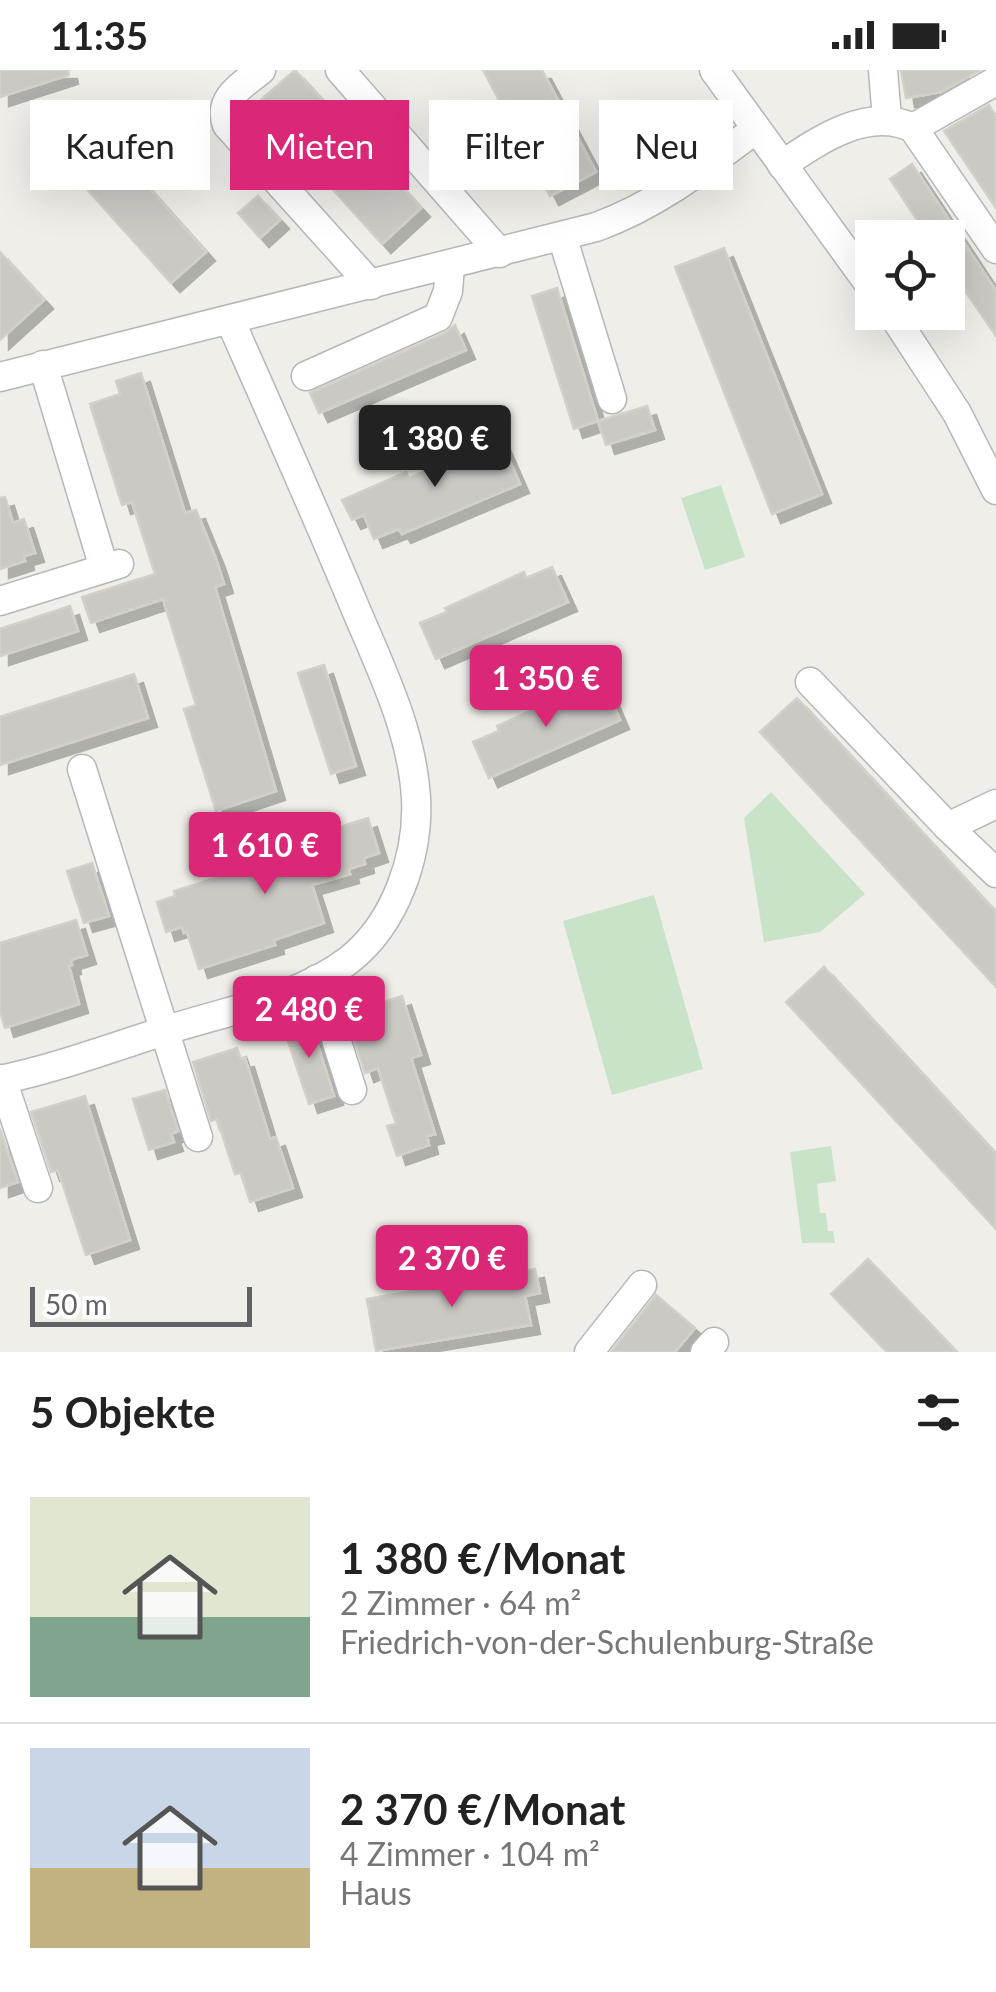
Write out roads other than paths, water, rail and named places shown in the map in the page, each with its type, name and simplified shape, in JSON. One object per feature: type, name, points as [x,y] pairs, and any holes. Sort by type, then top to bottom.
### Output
[{"type":"street","points":[[261,70],[226,101],[227,125],[371,286]]},
{"type":"street","points":[[340,70],[500,253]]},
{"type":"street","points":[[714,70],[855,265]]},
{"type":"street","points":[[884,70],[900,124],[996,249]]},
{"type":"street","points":[[782,165],[814,144],[859,123],[900,124],[996,81]]},
{"type":"street","points":[[0,377],[450,266],[635,213],[756,129]]},
{"type":"street","points":[[562,236],[612,398]]},
{"type":"street","points":[[306,376],[438,317],[448,291],[450,266]]},
{"type":"street","points":[[38,1188],[1,1080],[271,998],[317,979],[351,958],[380,926],[413,855],[416,828],[412,766],[392,696],[230,320]]},
{"type":"street","points":[[902,330],[957,412],[996,490]]},
{"type":"street","points":[[0,601],[112,566],[42,365]]},
{"type":"street","points":[[810,682],[996,872]]},
{"type":"street","points":[[82,769],[198,1137]]},
{"type":"street","points":[[948,827],[996,804]]},
{"type":"street","points":[[317,979],[352,1090]]},
{"type":"street","points":[[588,1352],[642,1284]]}]
